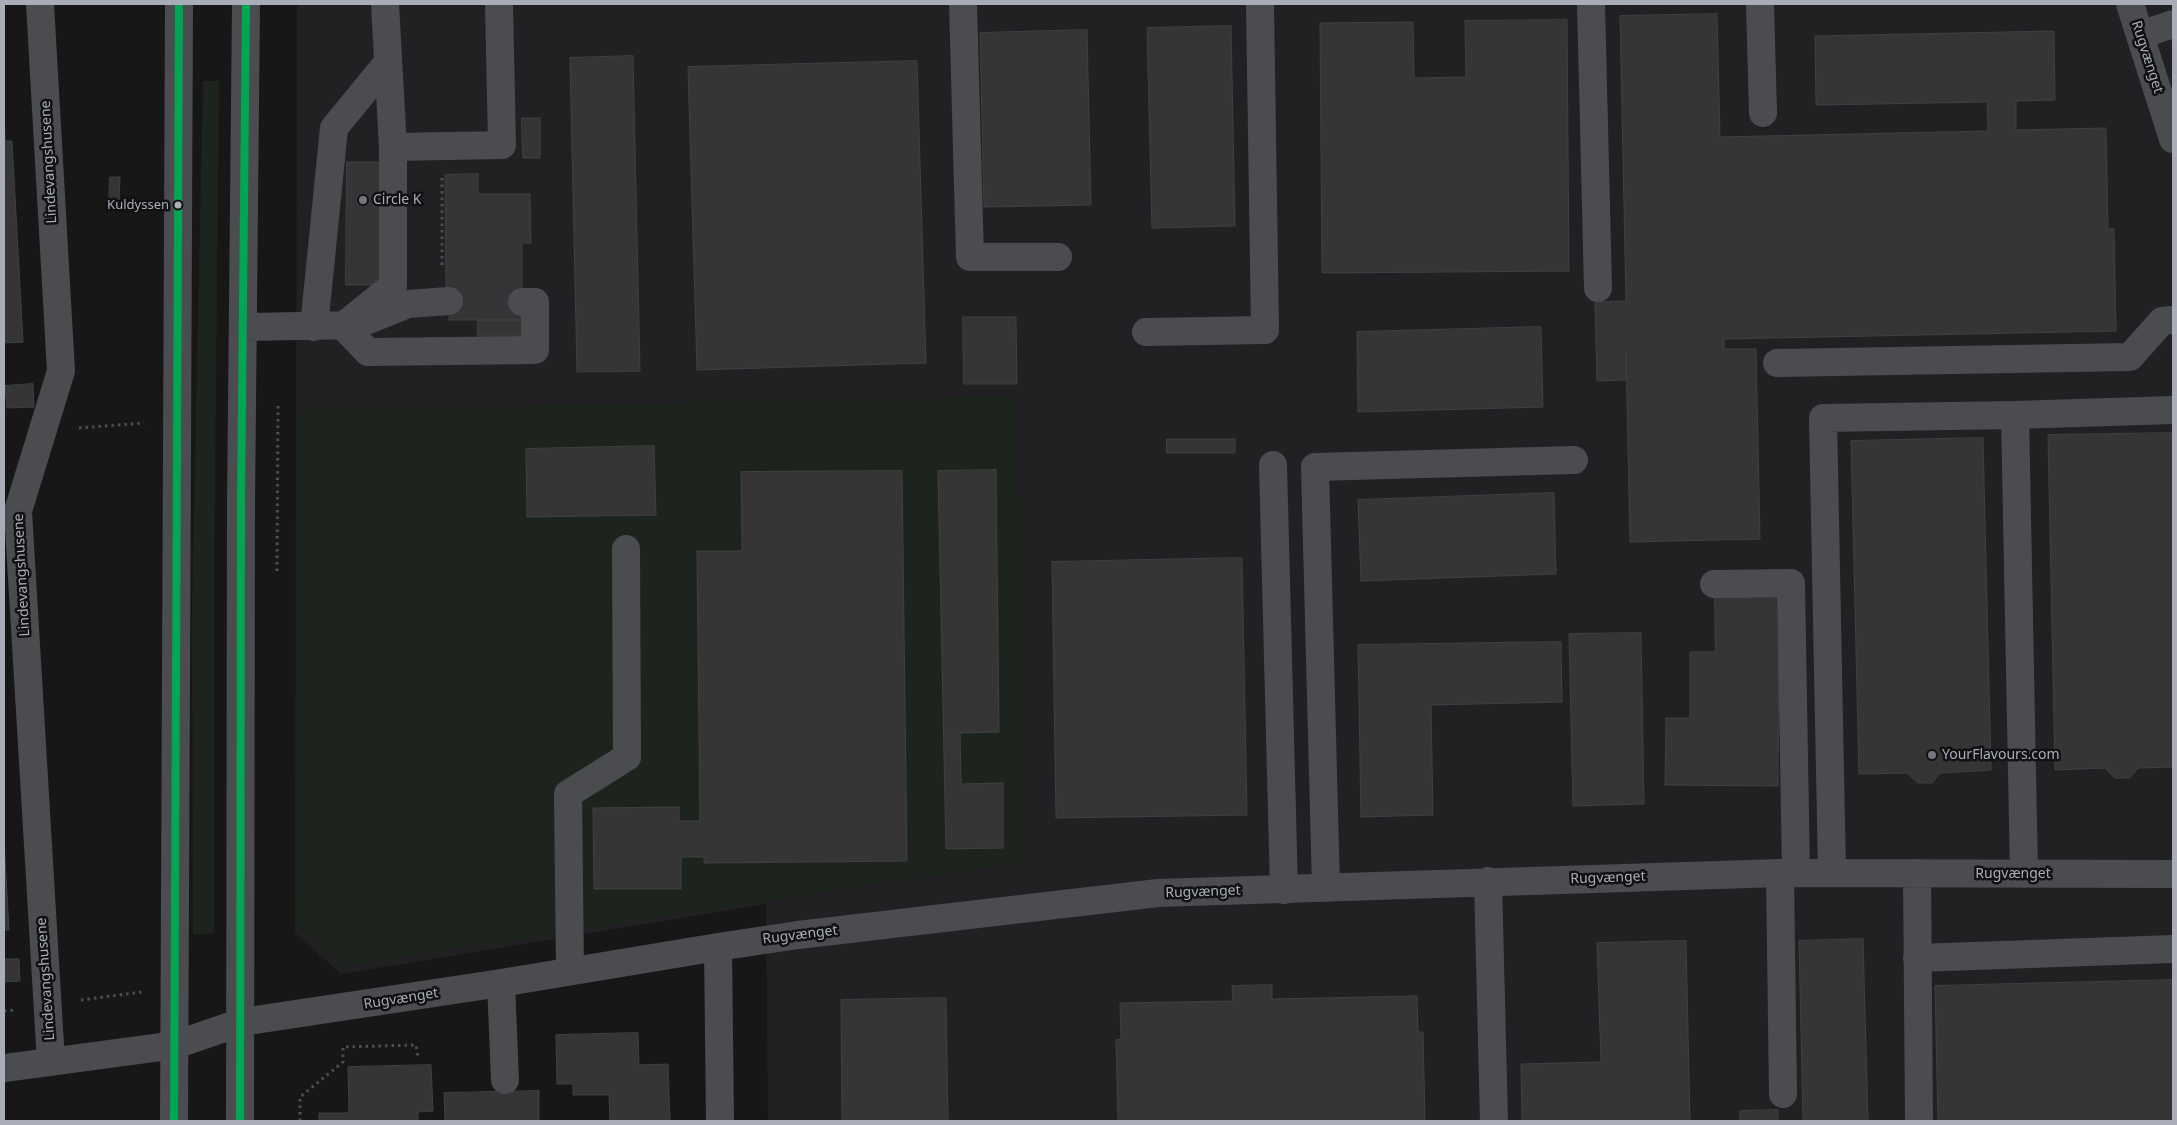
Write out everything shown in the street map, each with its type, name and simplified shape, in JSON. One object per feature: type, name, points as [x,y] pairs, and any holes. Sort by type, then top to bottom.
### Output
[{"type":"street","name":"Lindevangshusene","points":[[40,4],[61,371],[18,511],[52,1062]]},
{"type":"street","points":[[174,1121],[179,4]]},
{"type":"street","points":[[240,1121],[242,1022],[241,504],[246,4]]},
{"type":"street","points":[[342,326],[393,286],[393,147],[385,4]]},
{"type":"street","points":[[393,147],[502,145],[499,4]]},
{"type":"street","points":[[963,4],[970,257],[1058,257]]},
{"type":"street","points":[[1146,332],[1265,330],[1260,4]]},
{"type":"street","points":[[1591,4],[1598,288]]},
{"type":"street","points":[[1760,4],[1763,113]]},
{"type":"street","name":"Rugvænget","points":[[2130,4],[2173,139]]},
{"type":"street","points":[[2140,35],[2173,24]]},
{"type":"street","points":[[314,327],[334,128],[388,62]]},
{"type":"street","points":[[244,327],[356,325],[408,304],[449,301]]},
{"type":"street","points":[[342,326],[368,352],[535,350],[535,302],[522,302]]},
{"type":"street","points":[[1777,363],[2130,357],[2162,321],[2173,320]]},
{"type":"street","points":[[1832,873],[1823,418],[2173,410]]},
{"type":"street","points":[[2015,415],[2024,874]]},
{"type":"street","points":[[1326,888],[1315,467],[1574,460]]},
{"type":"street","points":[[1273,465],[1284,890]]},
{"type":"street","points":[[570,970],[568,794],[627,756],[626,549]]},
{"type":"street","points":[[1714,584],[1791,583],[1788,873],[1783,1094]]},
{"type":"street","name":"Rugvænget","points":[[242,1022],[501,983],[570,970],[798,935],[1149,894],[1488,881],[1788,873],[2173,874]]},
{"type":"street","points":[[1917,873],[1919,1121]]},
{"type":"street","points":[[1488,881],[1494,1121]]},
{"type":"street","points":[[718,947],[720,1121]]},
{"type":"street","points":[[1917,958],[2173,949]]},
{"type":"street","points":[[501,983],[505,1080]]},
{"type":"street","points":[[4,1068],[175,1045],[242,1022]]},
{"type":"path","points":[[442,147],[442,275]]},
{"type":"path","points":[[48,1005],[142,992]]},
{"type":"path","points":[[300,1121],[300,1097],[342,1062],[343,1047],[416,1045],[418,1056]]},
{"type":"shaded area","points":[[297,4],[2173,4],[2173,1121],[768,1121],[766,904],[341,974],[295,933]]},
{"type":"shaded area","points":[[203,81],[219,81],[214,584],[214,934],[193,934],[192,606]]},
{"type":"shaded area","points":[[1017,396],[1027,861],[346,966],[295,923],[297,410]]},
{"type":"building","points":[[1717,14],[1720,137],[1988,131],[1987,102],[1816,105],[1815,36],[2054,31],[2055,100],[2016,101],[2016,130],[2106,128],[2108,229],[2114,229],[2116,331],[1724,339],[1724,349],[1756,349],[1760,539],[1630,542],[1626,352],[1626,380],[1597,381],[1595,302],[1626,301],[1620,16]]},
{"type":"building","points":[[1567,20],[1569,271],[1322,273],[1320,23],[1413,22],[1414,78],[1466,77],[1465,21]]},
{"type":"building","points":[[1231,26],[1235,226],[1152,228],[1147,28]]},
{"type":"building","points":[[1087,30],[1091,205],[984,207],[980,33]]},
{"type":"building","points":[[633,56],[640,371],[577,372],[570,58]]},
{"type":"building","points":[[917,61],[926,363],[697,370],[688,67]]},
{"type":"building","points":[[4,113],[5,141],[12,141],[23,342],[4,343]]},
{"type":"building","points":[[522,118],[540,118],[540,158],[523,158]]},
{"type":"building","points":[[347,162],[388,162],[387,285],[346,285]]},
{"type":"building","points":[[478,174],[478,194],[530,194],[531,243],[522,243],[522,320],[449,320],[449,301],[446,293],[445,175]]},
{"type":"building","points":[[110,177],[120,177],[119,200],[109,200]]},
{"type":"building","points":[[963,317],[1016,317],[1017,384],[964,384]]},
{"type":"building","points":[[478,320],[522,320],[522,336],[478,336]]},
{"type":"building","points":[[1541,327],[1543,407],[1358,412],[1357,332]]},
{"type":"building","points":[[33,384],[34,407],[7,408],[5,386]]},
{"type":"building","points":[[2173,433],[2173,767],[2138,768],[2130,778],[2115,778],[2105,768],[2055,770],[2048,435]]},
{"type":"building","points":[[1983,438],[1991,770],[1940,773],[1932,783],[1918,783],[1907,773],[1859,774],[1851,441]]},
{"type":"building","points":[[1167,439],[1235,439],[1235,453],[1167,453]]},
{"type":"building","points":[[654,446],[656,515],[527,517],[526,449]]},
{"type":"building","points":[[996,470],[999,732],[960,733],[961,784],[1003,783],[1003,848],[946,849],[938,471]]},
{"type":"building","points":[[902,471],[907,861],[704,863],[704,857],[681,857],[681,889],[594,889],[593,808],[679,807],[679,821],[700,821],[697,551],[742,551],[741,472]]},
{"type":"building","points":[[1554,493],[1556,574],[1361,581],[1358,500]]},
{"type":"building","points":[[1242,558],[1247,815],[1056,818],[1052,562]]},
{"type":"building","points":[[1715,597],[1779,597],[1778,786],[1665,785],[1666,718],[1690,718],[1690,652],[1715,652]]},
{"type":"building","points":[[1641,633],[1644,804],[1573,806],[1569,634]]},
{"type":"building","points":[[1561,642],[1562,702],[1431,705],[1433,815],[1361,817],[1358,645]]},
{"type":"building","points":[[4,841],[9,930],[4,930]]},
{"type":"building","points":[[1863,939],[1868,1121],[1803,1121],[1799,941]]},
{"type":"building","points":[[1686,941],[1690,1121],[1522,1121],[1521,1064],[1601,1062],[1597,943]]},
{"type":"building","points":[[4,959],[19,959],[20,981],[4,982]]},
{"type":"building","points":[[2173,980],[2173,1121],[1938,1121],[1935,986]]},
{"type":"building","points":[[1272,985],[1272,999],[1417,996],[1418,1032],[1423,1032],[1425,1121],[1118,1121],[1116,1040],[1121,1039],[1120,1003],[1233,1001],[1232,986]]},
{"type":"building","points":[[946,998],[948,1121],[842,1121],[841,1000]]},
{"type":"building","points":[[638,1033],[639,1065],[668,1064],[670,1121],[610,1121],[609,1095],[573,1095],[573,1084],[557,1084],[556,1035]]},
{"type":"building","points":[[431,1065],[433,1111],[418,1112],[418,1121],[319,1121],[319,1113],[349,1113],[348,1067]]},
{"type":"building","points":[[539,1091],[539,1121],[445,1121],[444,1093]]},
{"type":"building","points":[[1778,1110],[1778,1121],[1740,1121],[1740,1111]]},
{"type":"tunnel","points":[[449,301],[522,302]]},
{"type":"transit line","points":[[174,1121],[179,4]]},
{"type":"transit line","points":[[240,1121],[241,504],[246,4]]},
{"type":"place","name":"Circle K","points":[[363,200]]},
{"type":"place","name":"Kuldyssen","points":[[178,205]]},
{"type":"place","name":"YourFlavours.com","points":[[1932,755]]}]
